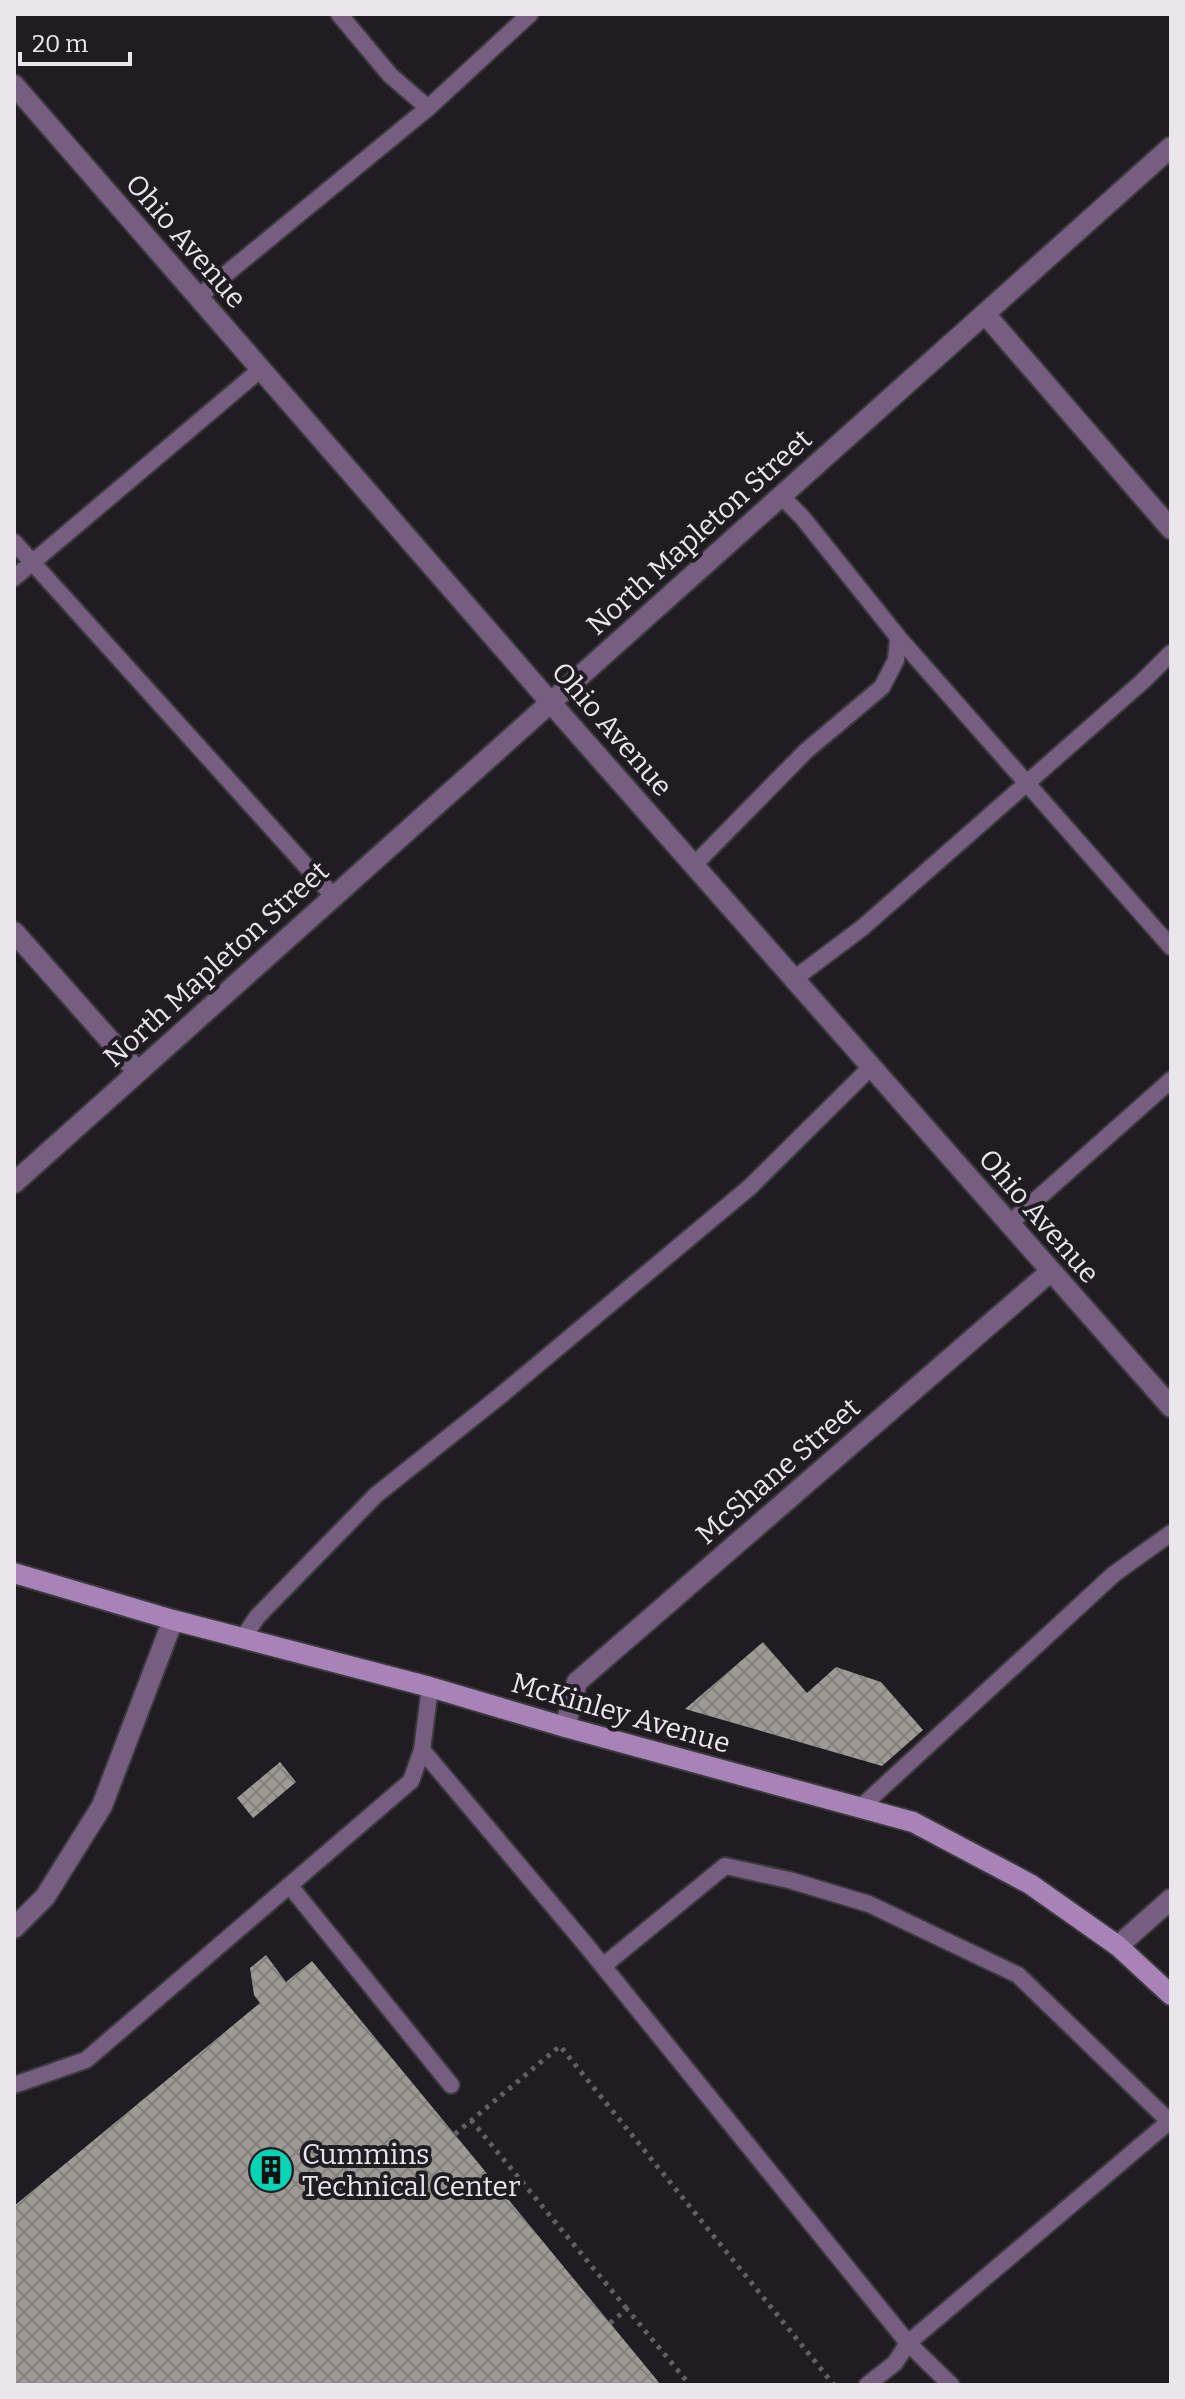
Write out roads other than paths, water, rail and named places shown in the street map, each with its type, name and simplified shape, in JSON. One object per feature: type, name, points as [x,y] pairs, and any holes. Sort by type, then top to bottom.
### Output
[{"type":"street","name":"Ohio Avenue","points":[[14,85],[551,703],[1171,1407]]},
{"type":"street","name":"North Mapleton Street","points":[[14,1183],[1171,147]]},
{"type":"street","points":[[985,314],[1171,529]]},
{"type":"street","points":[[14,932],[138,1072]]},
{"type":"street","name":"McShane Street","points":[[565,1727],[577,1682],[1050,1272]]},
{"type":"street","name":"McKinley Avenue","points":[[14,1573],[173,1620],[430,1687],[913,1822],[1030,1884],[1118,1946],[1171,1995]]},
{"type":"street","points":[[14,1928],[45,1897],[102,1806],[173,1620]]},
{"type":"street","points":[[1118,1946],[1171,1899]]},
{"type":"lane","points":[[339,14],[390,75],[428,108]]},
{"type":"lane","points":[[198,297],[428,108],[530,14]]},
{"type":"lane","points":[[14,578],[261,369]]},
{"type":"lane","points":[[781,496],[802,517],[898,637],[1171,947]]},
{"type":"lane","points":[[14,542],[334,897]]},
{"type":"lane","points":[[694,865],[806,751],[882,687],[896,660],[898,637]]},
{"type":"lane","points":[[794,979],[862,928],[1171,653]]},
{"type":"lane","points":[[243,1638],[257,1617],[376,1495],[500,1396],[750,1187],[871,1067]]},
{"type":"lane","points":[[1009,1224],[1171,1080]]},
{"type":"lane","points":[[860,1808],[1114,1574],[1171,1533]]},
{"type":"lane","points":[[14,2085],[86,2060],[411,1781],[422,1750],[430,1687]]},
{"type":"lane","points":[[422,1750],[603,1966],[908,2343],[951,2385]]},
{"type":"lane","points":[[603,1966],[725,1866],[789,1880],[869,1904],[1018,1975],[1170,2121],[908,2343],[895,2363],[867,2385]]},
{"type":"lane","points":[[290,1886],[451,2085]]},
{"type":"place","name":"Cummins Technical Center","points":[[271,2170]]}]
